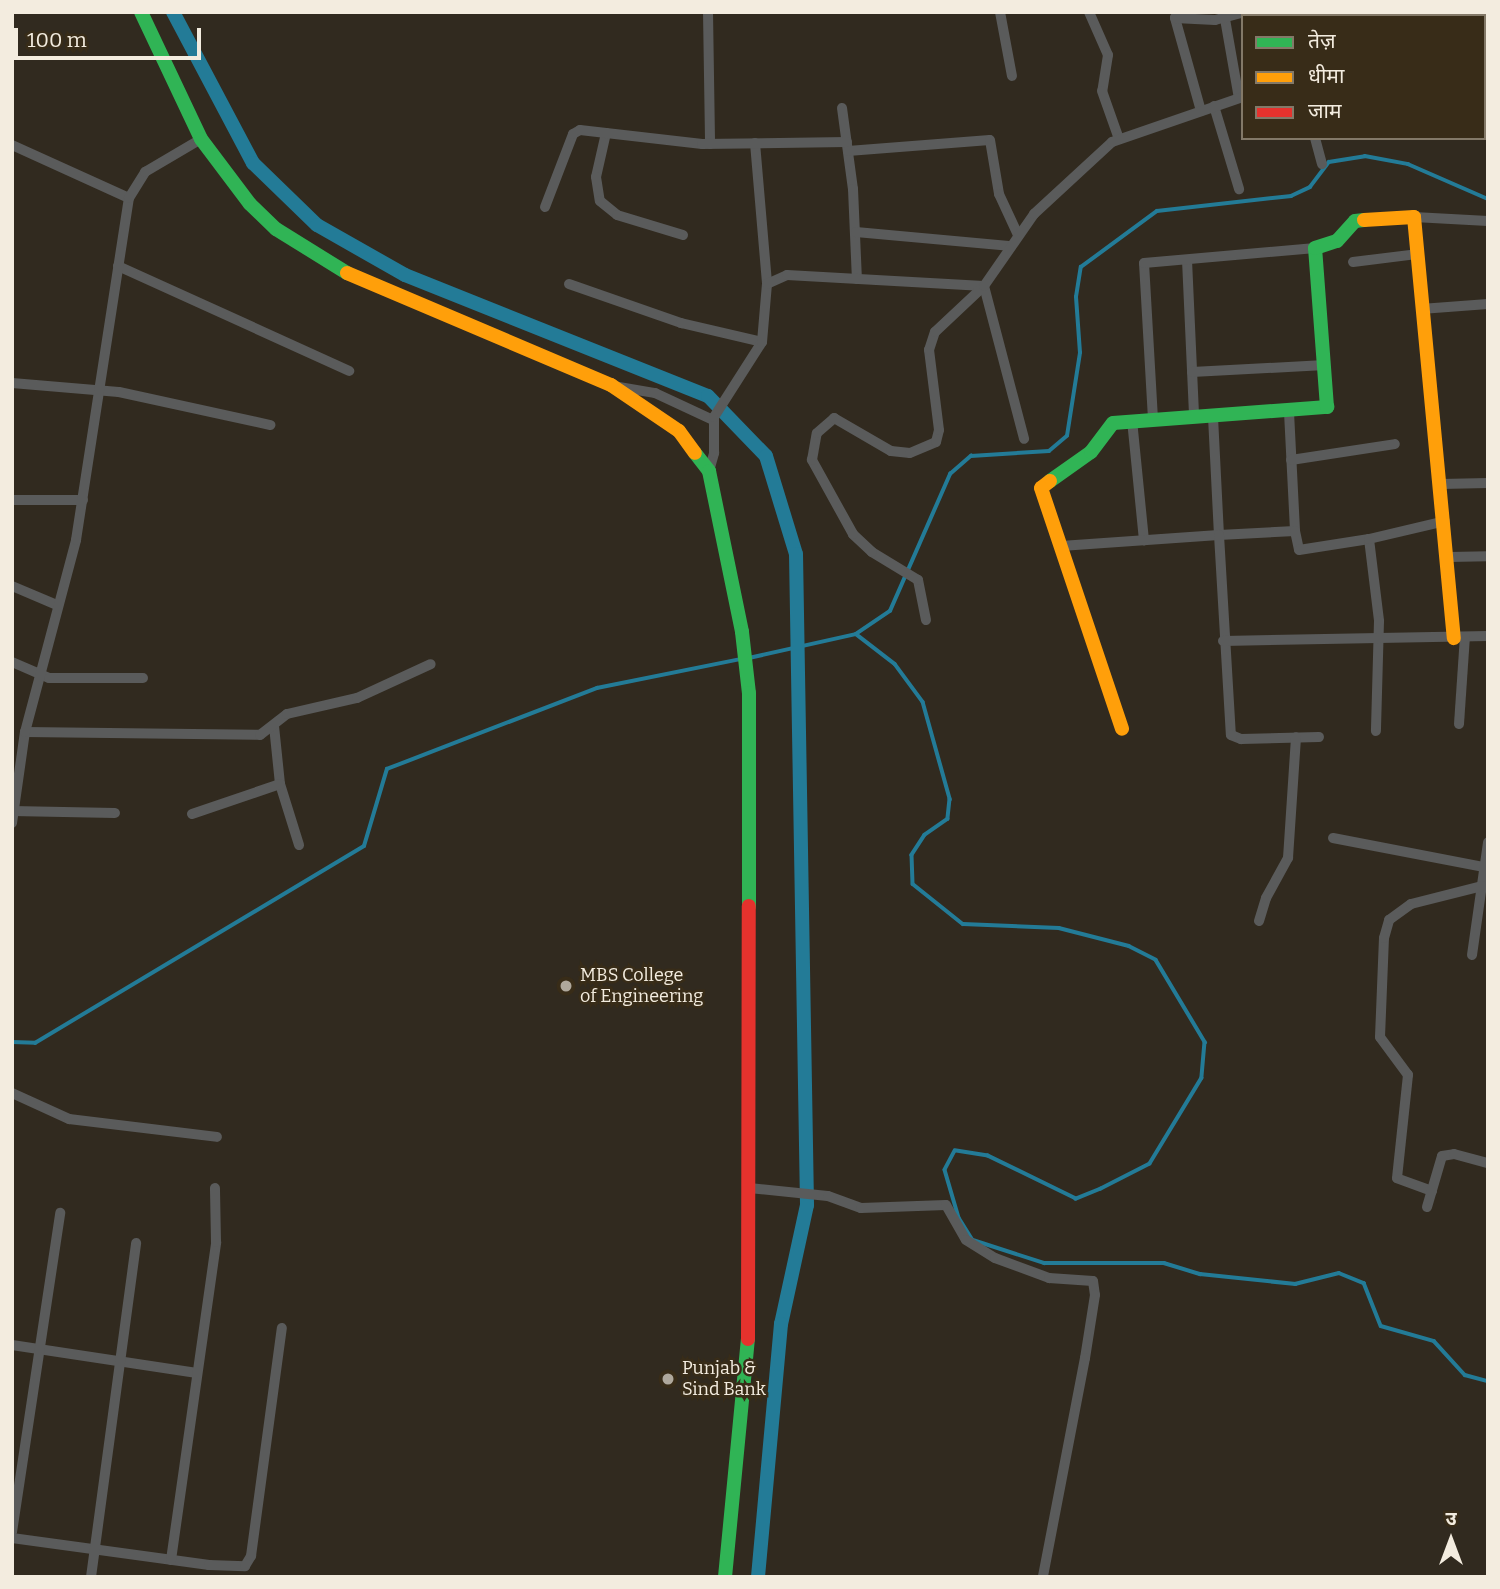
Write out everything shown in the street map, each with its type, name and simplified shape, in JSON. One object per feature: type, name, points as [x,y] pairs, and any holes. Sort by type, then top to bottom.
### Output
[{"type":"street","points":[[141,12],[201,139],[250,204],[276,229],[329,265],[611,385],[679,431],[709,471],[742,632],[749,693],[748,1346],[725,1577]]},
{"type":"street","points":[[708,12],[710,144]]},
{"type":"street","points":[[1000,12],[1012,76]]},
{"type":"street","points":[[1089,12],[1108,55],[1102,91],[1119,138]]},
{"type":"street","points":[[1201,111],[1174,15],[1225,19],[1245,12]]},
{"type":"street","points":[[926,620],[918,580],[853,534],[815,468],[812,443],[823,425],[834,418],[891,450],[910,453],[936,442],[939,430],[931,340],[939,326],[984,286],[1018,235],[1040,208],[1119,138],[1241,98],[1225,19]]},
{"type":"street","points":[[1214,106],[1239,189]]},
{"type":"street","points":[[842,108],[856,232],[857,279]]},
{"type":"street","points":[[545,207],[573,134],[586,130],[710,144],[847,146],[990,140],[999,194],[1018,235]]},
{"type":"street","points":[[606,133],[596,177],[600,201],[617,215],[683,235]]},
{"type":"street","points":[[115,813],[13,815],[20,738],[41,676],[83,500],[129,198],[145,172],[201,139]]},
{"type":"street","points":[[1316,140],[1322,164]]},
{"type":"street","points":[[709,471],[714,453],[715,417],[762,342],[767,284],[755,143]]},
{"type":"street","points":[[12,145],[129,198]]},
{"type":"street","points":[[1153,419],[1142,266],[1146,262],[1315,248],[1337,241],[1355,221],[1414,217],[1488,220]]},
{"type":"street","points":[[1414,217],[1421,309],[1459,637],[1459,724]]},
{"type":"street","points":[[856,232],[1011,246]]},
{"type":"street","points":[[1122,729],[1041,488],[1091,452],[1113,423],[1289,412],[1327,407],[1315,248]]},
{"type":"street","points":[[1353,262],[1417,254]]},
{"type":"street","points":[[1186,260],[1194,416]]},
{"type":"street","points":[[118,266],[349,371]]},
{"type":"street","points":[[767,284],[778,276],[798,274],[984,286]]},
{"type":"street","points":[[569,284],[646,313],[762,342]]},
{"type":"street","points":[[984,286],[1024,439]]},
{"type":"street","points":[[1421,309],[1488,304]]},
{"type":"street","points":[[1192,372],[1325,365]]},
{"type":"street","points":[[12,383],[98,390],[271,425]]},
{"type":"street","points":[[611,385],[655,393],[715,417]]},
{"type":"street","points":[[1289,412],[1295,531],[1299,550],[1369,539],[1445,521]]},
{"type":"street","points":[[1213,417],[1223,641],[1231,735],[1241,739],[1319,737]]},
{"type":"street","points":[[1132,420],[1144,540]]},
{"type":"street","points":[[1291,460],[1395,444]]},
{"type":"street","points":[[1441,484],[1488,483]]},
{"type":"street","points":[[12,500],[83,500]]},
{"type":"street","points":[[1061,546],[1295,531]]},
{"type":"street","points":[[1369,539],[1379,637],[1376,731]]},
{"type":"street","points":[[1449,557],[1488,556]]},
{"type":"street","points":[[12,586],[57,605]]},
{"type":"street","points":[[1223,641],[1488,636]]},
{"type":"street","points":[[12,662],[41,676],[143,678]]},
{"type":"street","points":[[20,738],[250,735],[274,726],[287,714],[357,698],[431,663]]},
{"type":"street","points":[[274,726],[281,784],[299,845]]},
{"type":"street","points":[[1259,921],[1266,898],[1288,858],[1296,737]]},
{"type":"street","points":[[192,814],[281,784]]},
{"type":"street","points":[[1333,838],[1484,867]]},
{"type":"street","points":[[1472,955],[1488,842]]},
{"type":"street","points":[[1432,1191],[1396,1178],[1408,1075],[1380,1037],[1384,938],[1389,920],[1411,904],[1482,886]]},
{"type":"street","points":[[12,1093],[69,1119],[217,1137]]},
{"type":"street","points":[[1427,1207],[1439,1161],[1447,1153],[1488,1163]]},
{"type":"street","points":[[171,1560],[216,1241],[215,1188]]},
{"type":"street","points":[[749,1188],[828,1196],[861,1208],[946,1205],[966,1240],[995,1258],[1036,1274],[1095,1284],[1044,1577]]},
{"type":"street","points":[[12,1532],[43,1349],[60,1213]]},
{"type":"street","points":[[91,1577],[136,1243]]},
{"type":"street","points":[[12,1538],[171,1560],[208,1571],[240,1568],[249,1563],[282,1328]]},
{"type":"street","points":[[12,1345],[197,1373]]},
{"type":"waterway","points":[[173,12],[253,163],[317,225],[405,275],[708,396],[766,456],[796,554],[807,1205],[781,1324],[758,1577]]},
{"type":"waterway","points":[[749,658],[856,634],[890,611],[950,474],[971,456],[1049,451],[1067,436],[1080,353],[1076,297],[1081,267],[1157,211],[1291,196],[1310,187],[1329,162],[1365,156],[1408,164],[1488,199]]},
{"type":"waterway","points":[[856,634],[895,664],[923,702],[950,799],[948,819],[925,835],[912,855],[913,884],[963,924],[1059,928],[1129,946],[1156,960],[1205,1042],[1202,1078],[1150,1164],[1101,1189],[1076,1199],[988,1156],[955,1151],[945,1170],[959,1218],[973,1240],[1044,1263],[1164,1263],[1200,1274],[1295,1284],[1339,1273],[1364,1283],[1381,1326],[1434,1341],[1465,1375],[1488,1381]]},
{"type":"waterway","points":[[12,1042],[35,1043],[364,846],[387,769],[597,688],[741,659]]},
{"type":"traffic: fast","points":[[141,12],[201,139],[250,204],[276,229],[347,273]]},
{"type":"traffic: fast","points":[[1050,481],[1091,452],[1113,423],[1327,407],[1315,248],[1337,241],[1355,221],[1364,220]]},
{"type":"traffic: fast","points":[[695,453],[709,471],[742,632],[749,693],[749,906]]},
{"type":"traffic: fast","points":[[725,1577],[748,1339]]},
{"type":"traffic: slow","points":[[1364,220],[1414,217],[1454,638]]},
{"type":"traffic: slow","points":[[347,273],[611,385],[679,431],[695,453]]},
{"type":"traffic: slow","points":[[1050,481],[1041,488],[1122,729]]},
{"type":"traffic: jam","points":[[748,1339],[749,906]]},
{"type":"place","name":"MBS College of Engineering","points":[[566,986]]},
{"type":"place","name":"Punjab & Sind Bank","points":[[668,1379]]}]
